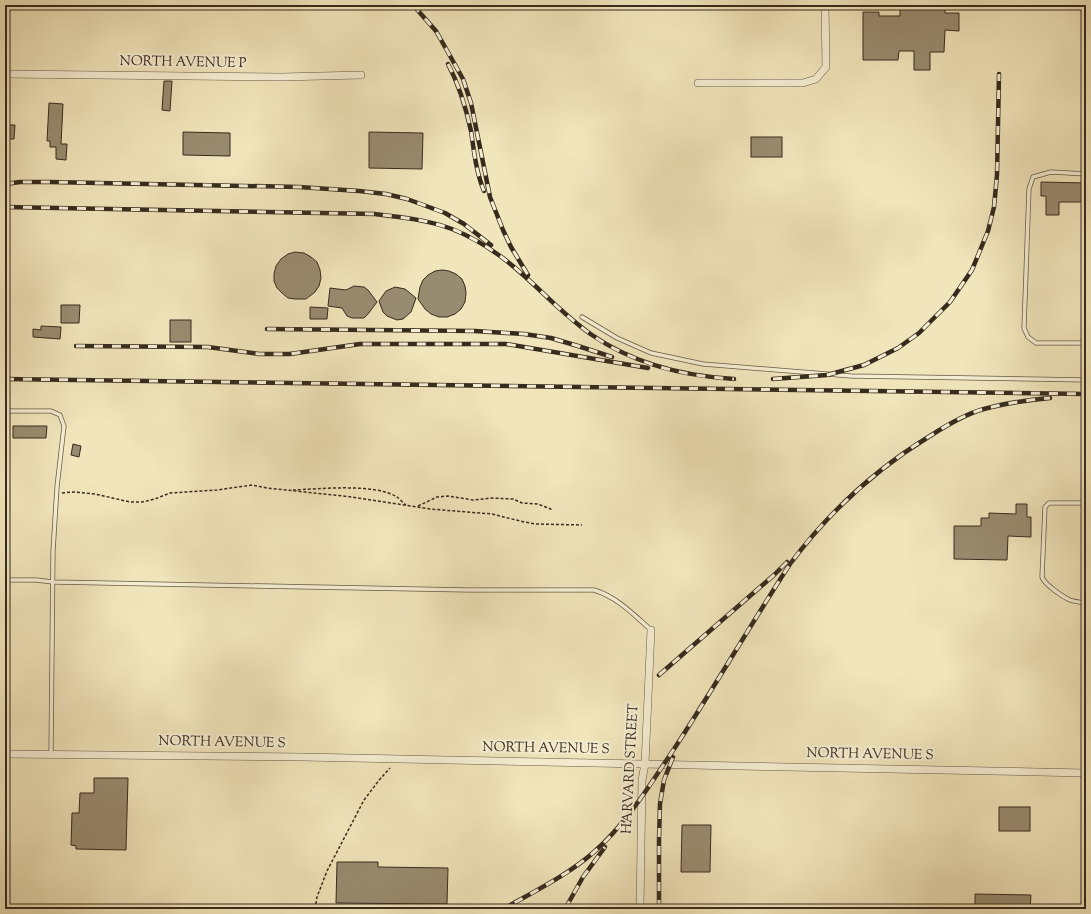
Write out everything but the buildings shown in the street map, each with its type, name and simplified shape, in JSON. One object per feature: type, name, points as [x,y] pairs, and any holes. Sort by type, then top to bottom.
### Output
[{"type":"street","points":[[698,84],[803,83],[816,79],[826,67],[826,5]]},
{"type":"street","name":"NORTH AVENUE P","points":[[5,74],[274,77],[360,75]]},
{"type":"street","name":"HARVARD STREET","points":[[640,909],[642,780],[645,764],[650,630]]},
{"type":"street","name":"NORTH AVENUE S","points":[[5,754],[399,759],[1086,773]]},
{"type":"lane","points":[[1086,174],[1051,172],[1033,177],[1029,189],[1024,328],[1028,337],[1036,343],[1086,343]]},
{"type":"lane","points":[[582,317],[617,338],[650,353],[703,364],[850,376],[1086,380]]},
{"type":"lane","points":[[5,411],[51,411],[60,415],[64,426],[56,494],[53,582],[51,754]]},
{"type":"lane","points":[[1086,503],[1046,504],[1042,577],[1045,583],[1070,600],[1086,603]]},
{"type":"lane","points":[[5,580],[460,590],[594,590],[606,594],[618,601],[650,630]]},
{"type":"path","points":[[56,494],[74,492],[95,494],[130,502],[149,501],[170,493],[216,490],[252,485],[406,505],[492,514],[536,524],[582,525]]},
{"type":"path","points":[[287,490],[358,488],[382,491],[397,497],[406,505]]},
{"type":"path","points":[[416,506],[437,497],[448,496],[473,500],[492,498],[513,499],[522,503],[538,504],[553,510]]},
{"type":"path","points":[[315,909],[318,892],[364,800],[380,779],[399,759]]},
{"type":"railway","points":[[413,5],[436,31],[463,79],[471,103],[490,197],[511,247],[528,275]]},
{"type":"railway","points":[[448,64],[456,80],[464,105],[471,131],[477,169],[484,191]]},
{"type":"railway","points":[[773,379],[827,375],[864,365],[898,348],[919,333],[950,302],[972,270],[988,231],[994,207],[997,175],[999,74]]},
{"type":"railway","points":[[5,184],[20,182],[50,182],[299,187],[386,194],[407,199],[445,213],[464,224],[491,245]]},
{"type":"railway","points":[[5,207],[375,214],[434,223],[461,233],[497,254],[521,273],[573,321],[592,335],[625,354],[660,367],[696,375],[734,379]]},
{"type":"railway","points":[[267,329],[475,331],[524,334],[551,338],[612,357]]},
{"type":"railway","points":[[76,346],[208,347],[259,354],[290,354],[360,344],[506,344],[648,368]]},
{"type":"railway","points":[[5,379],[1086,394]]},
{"type":"railway","points":[[498,909],[507,907],[574,867],[594,852],[618,828],[648,788],[676,746],[790,564],[820,527],[854,493],[910,449],[963,417],[977,411],[1000,405],[1050,398]]},
{"type":"railway","points":[[659,675],[787,562]]},
{"type":"railway","points":[[659,909],[660,804],[664,780],[673,757]]},
{"type":"railway","points":[[565,909],[583,877],[605,847]]}]
